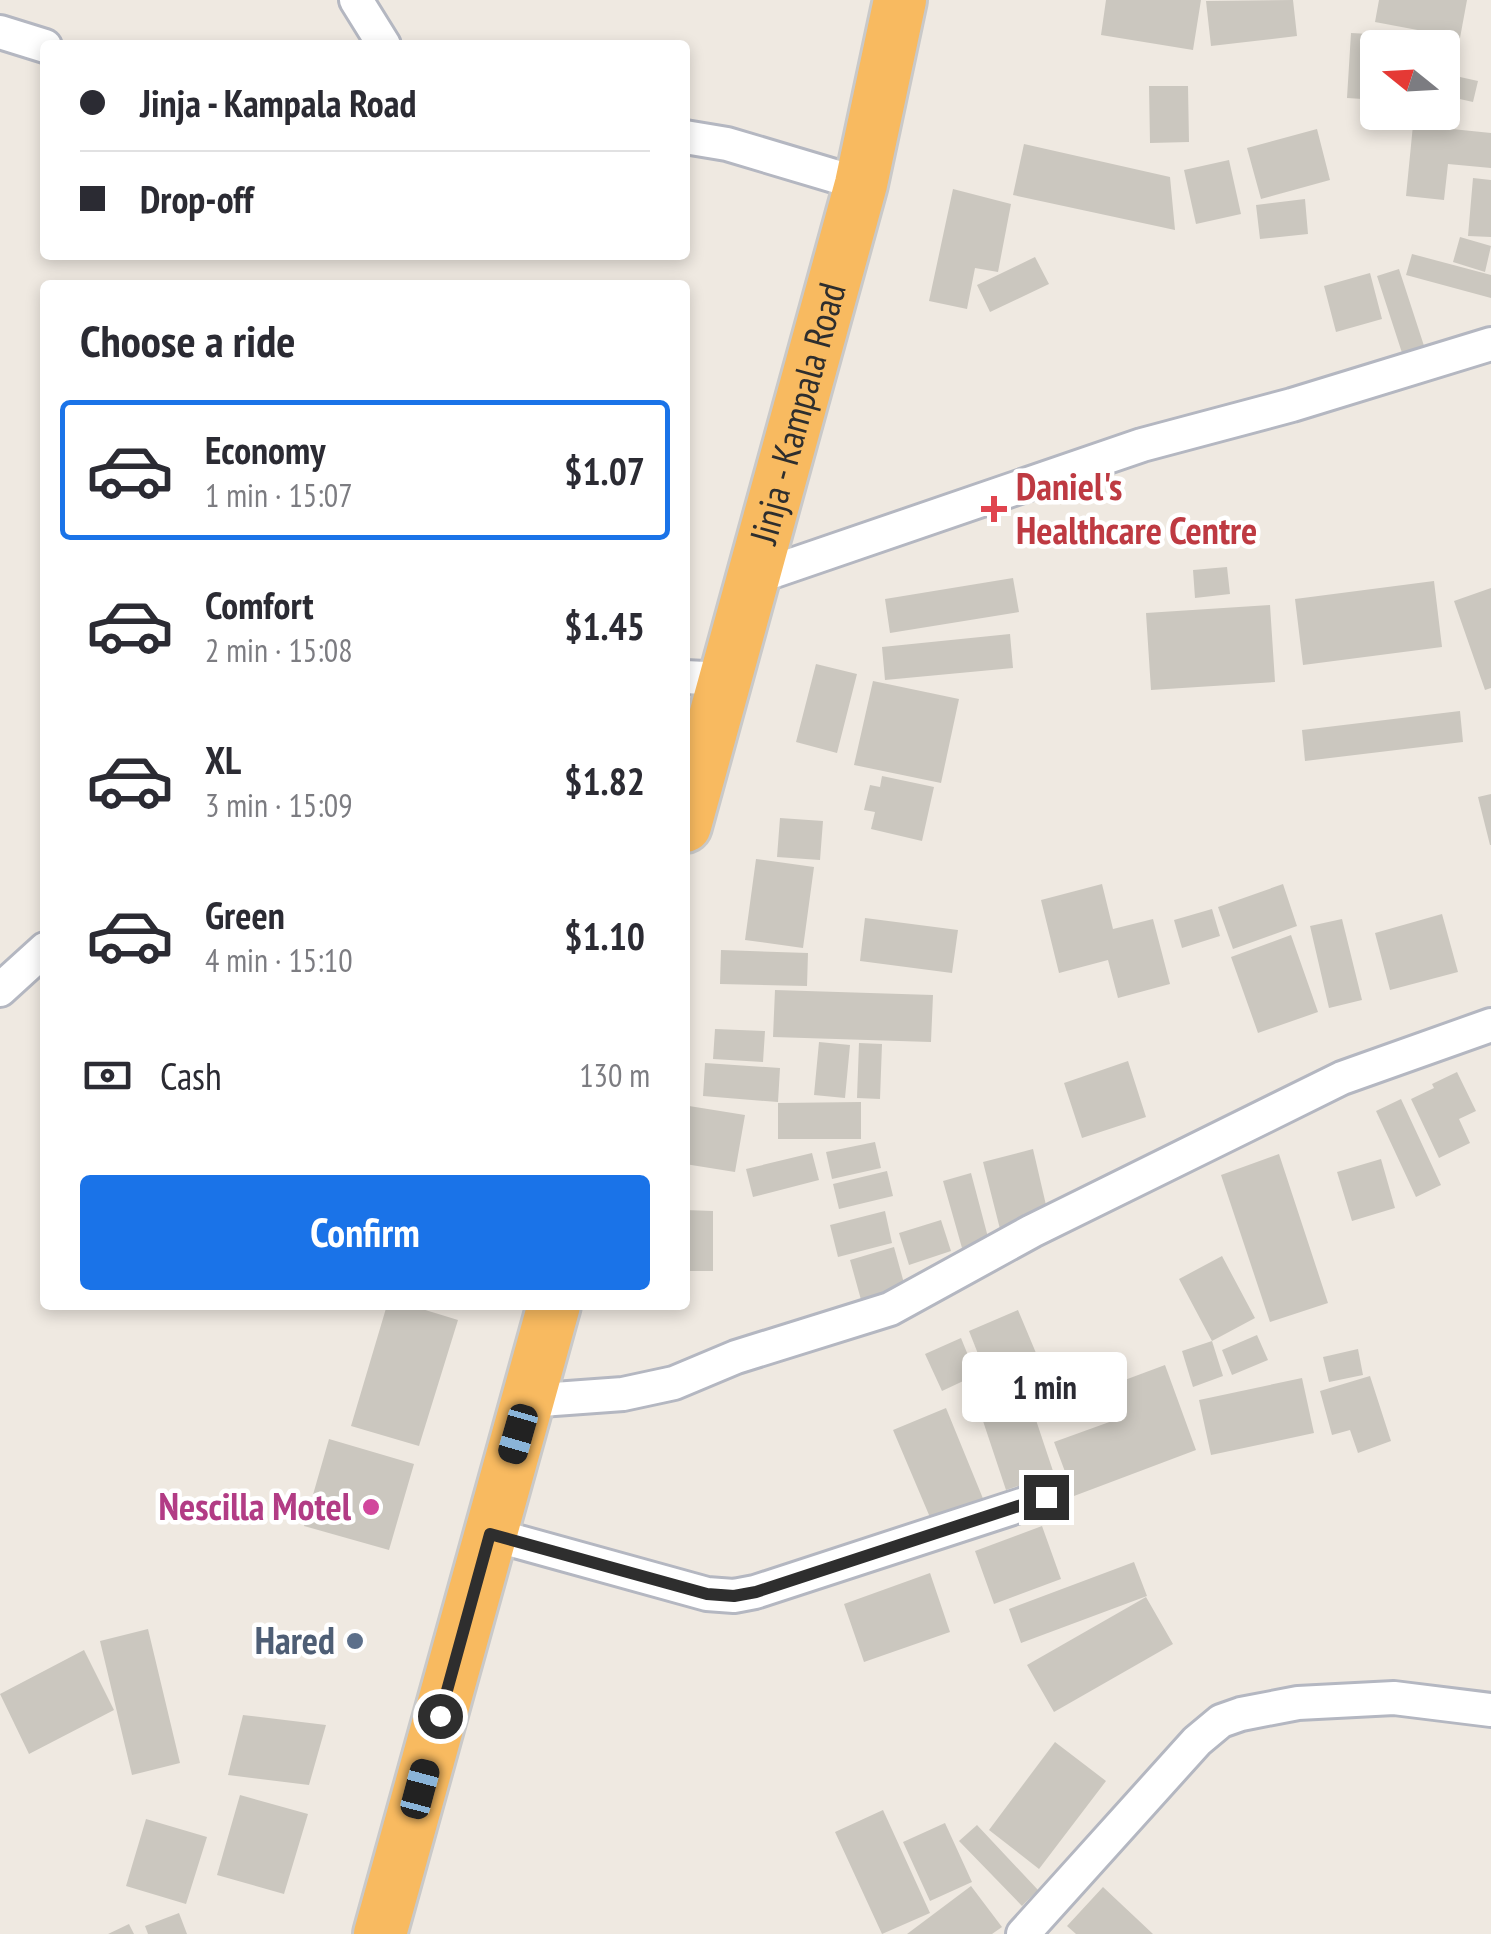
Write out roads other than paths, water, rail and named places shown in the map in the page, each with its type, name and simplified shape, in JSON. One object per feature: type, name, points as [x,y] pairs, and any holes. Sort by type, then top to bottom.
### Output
[{"type":"highway","name":"Jinja - Kampala Road","points":[[690,789],[705,678],[754,578],[862,184],[900,0]]},
{"type":"highway","points":[[380,1934],[553,1310]]},
{"type":"street","points":[[356,0],[381,40]]},
{"type":"street","points":[[0,32],[40,44]]},
{"type":"street","points":[[690,139],[727,144],[862,184]]},
{"type":"street","points":[[754,578],[1142,445],[1292,405],[1491,344]]},
{"type":"street","points":[[0,990],[40,954]]},
{"type":"street","points":[[527,1400],[623,1394],[674,1383],[736,1357],[890,1309],[1032,1231],[1342,1078],[1491,1025]]},
{"type":"street","points":[[490,1534],[707,1594],[734,1596],[1046,1497]]},
{"type":"street","points":[[1023,1934],[1197,1741],[1221,1721],[1298,1703],[1394,1698],[1491,1710]]},
{"type":"place","name":"Daniel's Healthcare Centre","points":[[994,509]]},
{"type":"place","name":"Nescilla Motel","points":[[371,1507]]},
{"type":"place","name":"Hared","points":[[355,1641]]}]
